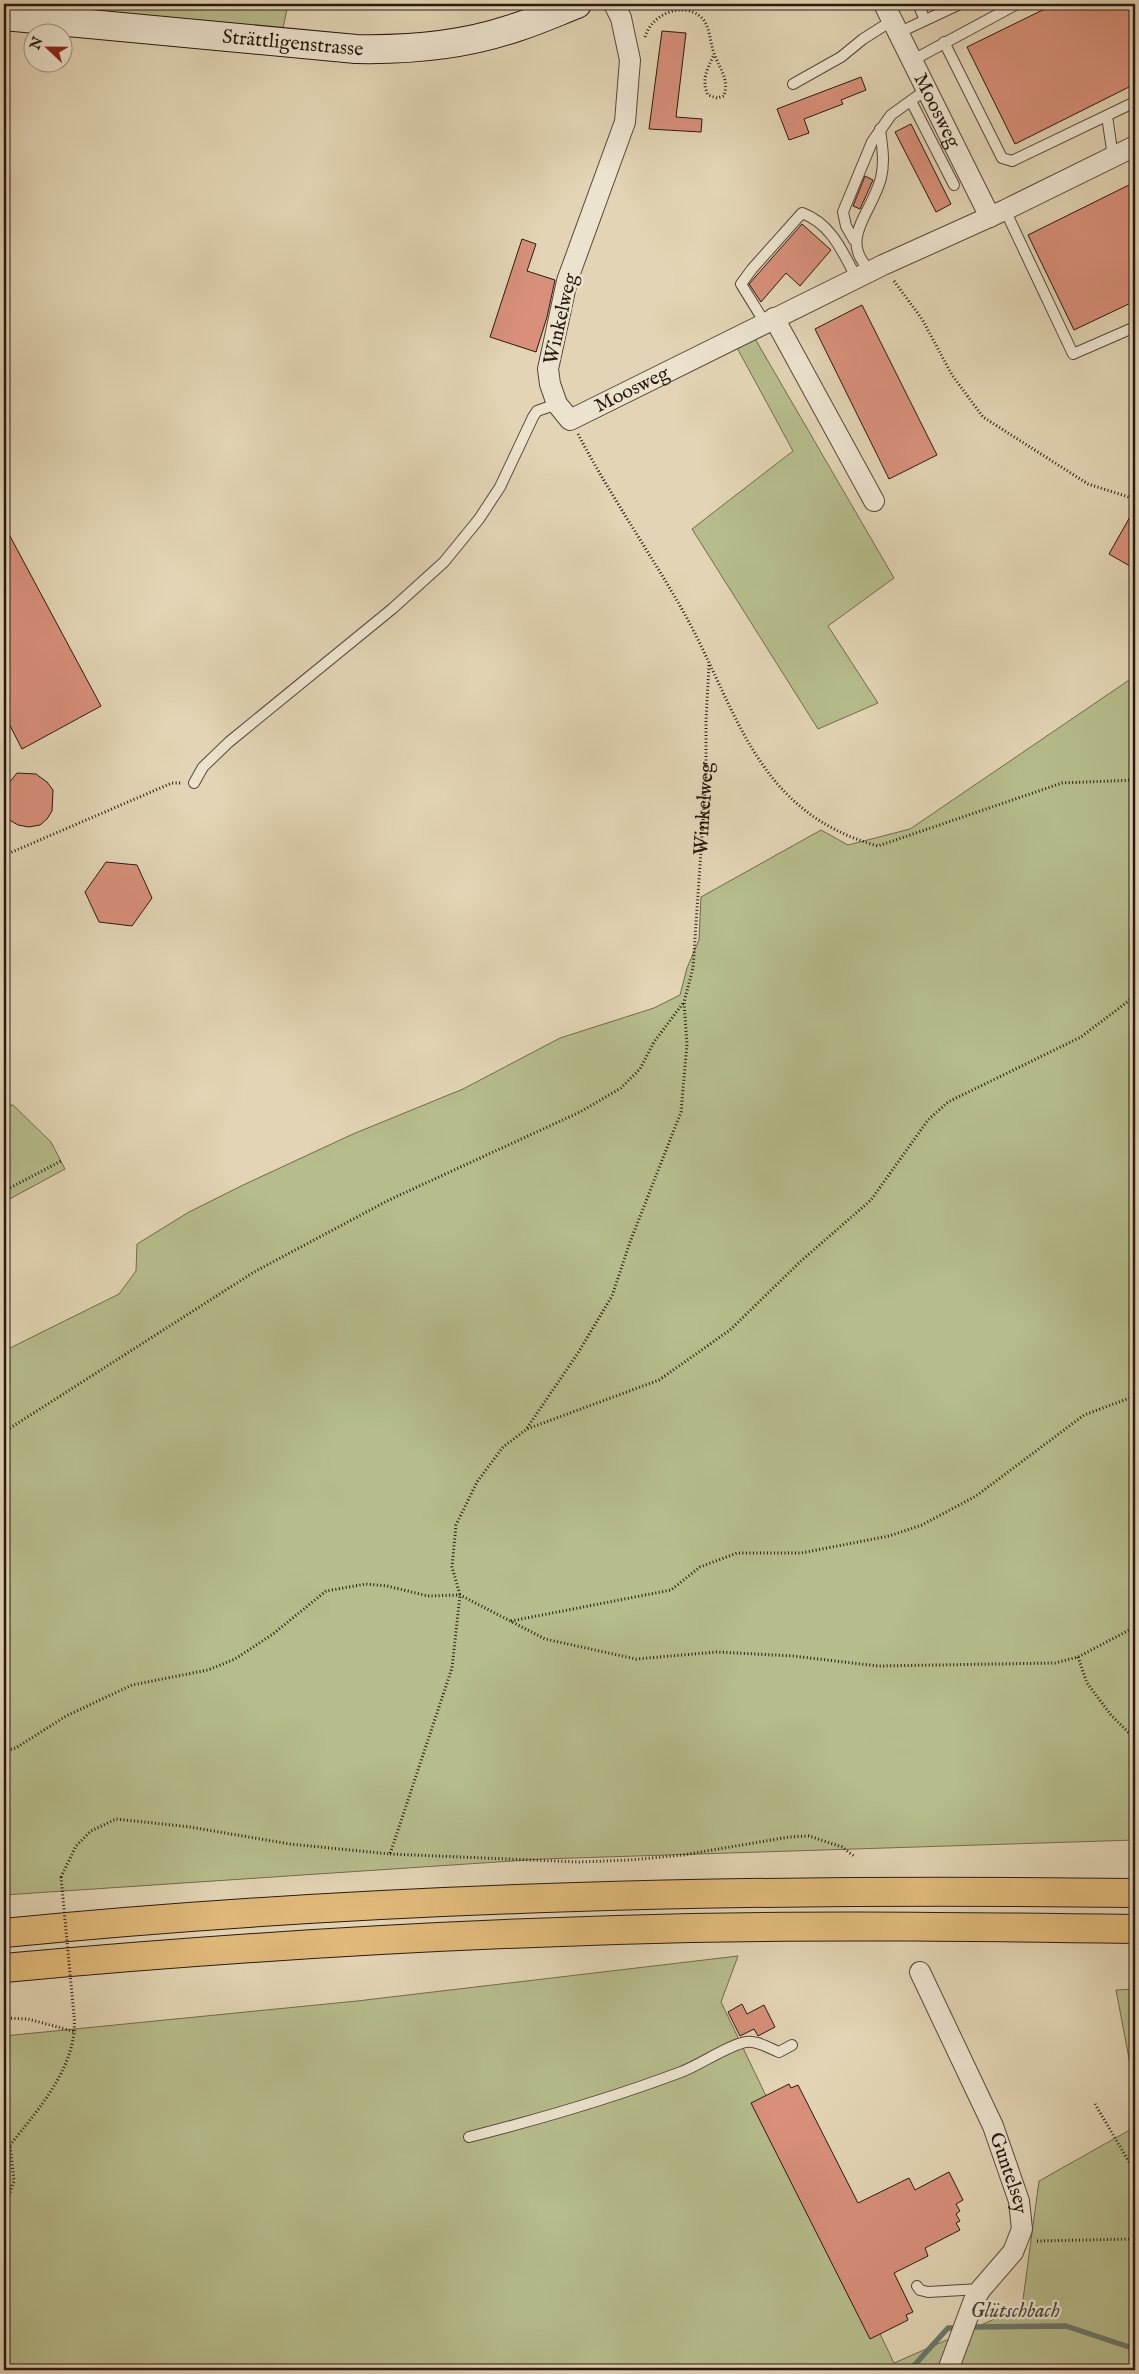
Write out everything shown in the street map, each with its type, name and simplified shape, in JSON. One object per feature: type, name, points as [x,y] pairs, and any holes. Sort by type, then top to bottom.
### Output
[{"type":"highway","points":[[4,1933],[315,1908],[593,1896],[881,1891],[1135,1893]]},
{"type":"highway","points":[[4,1968],[270,1947],[594,1931],[882,1926],[1135,1929]]},
{"type":"main road","name":"Strättligenstrasse","points":[[4,16],[356,49],[396,49],[435,46],[477,38],[509,30],[577,4]]},
{"type":"street","name":"Winkelweg","points":[[570,420],[557,404],[550,384],[548,369],[553,337],[567,281],[625,122],[630,60],[621,18],[614,4]]},
{"type":"street","name":"Moosweg","points":[[892,19],[912,60],[919,95],[997,214]]},
{"type":"street","name":"Moosweg","points":[[570,420],[870,272],[997,214],[1135,146]]},
{"type":"street","points":[[770,321],[874,500]]},
{"type":"street","name":"Guntelsey","points":[[920,1972],[993,2126],[1019,2201],[1022,2229],[1019,2242],[1013,2252],[981,2289],[948,2370]]},
{"type":"lane","points":[[918,4],[925,20]]},
{"type":"lane","points":[[793,84],[841,57],[892,19],[925,20],[960,4]]},
{"type":"lane","points":[[912,60],[1017,4]]},
{"type":"lane","points":[[944,42],[1002,158],[1012,161],[1135,102]]},
{"type":"lane","points":[[870,272],[858,254],[854,240],[846,226],[843,212],[872,142],[880,129],[891,115],[919,95],[954,185]]},
{"type":"lane","points":[[1107,116],[1113,157]]},
{"type":"lane","points":[[854,240],[881,177],[884,155],[880,129]]},
{"type":"lane","points":[[770,321],[742,284],[752,269],[802,213],[816,218],[870,272]]},
{"type":"lane","points":[[997,214],[1073,354],[1135,327]]},
{"type":"lane","points":[[194,783],[202,767],[229,742],[385,614],[444,562],[479,519],[500,487],[533,417],[538,411],[557,404]]},
{"type":"lane","points":[[469,2137],[534,2120],[651,2083],[704,2062],[743,2042],[751,2041],[779,2052],[792,2045]]},
{"type":"lane","points":[[917,2286],[920,2290],[928,2292],[981,2289]]},
{"type":"path","points":[[643,46],[654,19],[666,10],[685,6],[695,11],[704,20],[714,55],[723,71],[727,86],[724,96],[717,98],[708,95],[703,85],[706,69],[714,55]]},
{"type":"path","points":[[870,272],[922,319],[952,375],[983,417],[1088,484],[1135,499]]},
{"type":"path","name":"Winkelweg","points":[[570,420],[596,468],[680,605],[756,756],[786,795],[822,824],[852,839],[878,846],[1062,783],[1135,780]]},
{"type":"path","name":"Winkelweg","points":[[684,1002],[693,968],[694,955],[706,777],[709,664]]},
{"type":"path","points":[[5,855],[172,783],[194,783]]},
{"type":"path","points":[[390,1854],[452,1668],[460,1595],[452,1567],[456,1525],[477,1482],[502,1447],[527,1428],[660,1380],[730,1330],[801,1261],[871,1200],[928,1120],[948,1102],[1081,1037],[1135,996]]},
{"type":"path","points":[[527,1428],[578,1353],[612,1296],[633,1234],[681,1112],[687,1044],[684,1002]]},
{"type":"path","points":[[4,1432],[254,1272],[390,1200],[580,1112],[621,1088],[640,1069],[654,1042],[684,1002]]},
{"type":"path","points":[[4,1191],[61,1161]]},
{"type":"path","points":[[510,1621],[671,1590],[700,1567],[738,1553],[801,1553],[889,1536],[922,1525],[976,1496],[1084,1415],[1135,1396]]},
{"type":"path","points":[[4,1751],[16,1748],[66,1716],[132,1685],[208,1670],[234,1659],[273,1634],[326,1591],[366,1584],[387,1586],[428,1596],[460,1595],[545,1639],[636,1659],[717,1652],[793,1656],[878,1666],[1055,1663],[1078,1657],[1135,1627]]},
{"type":"path","points":[[1078,1657],[1087,1683],[1111,1715],[1135,1739]]},
{"type":"path","points":[[4,2149],[10,2145],[44,2102],[72,2050],[76,2032],[61,1877],[65,1866],[81,1841],[91,1830],[116,1819],[190,1827],[290,1844],[390,1854],[580,1862],[605,1861],[683,1855],[789,1836],[809,1836],[834,1843],[854,1856]]},
{"type":"path","points":[[4,2018],[28,2019],[76,2032]]},
{"type":"path","points":[[1096,2104],[1129,2165],[1135,2172]]},
{"type":"path","points":[[4,2209],[14,2182],[10,2145]]},
{"type":"path","points":[[1019,2242],[1135,2239]]},
{"type":"path","points":[[1119,2370],[1135,2370]]},
{"type":"green space","points":[[4,4],[288,4],[282,33]]},
{"type":"green space","points":[[754,337],[894,578],[828,626],[878,703],[818,729],[692,529],[793,451],[736,346]]},
{"type":"green space","points":[[1135,676],[1135,1840],[542,1859],[4,1895],[4,1351],[119,1294],[136,1271],[137,1244],[189,1212],[353,1134],[463,1089],[560,1038],[654,1008],[680,995],[687,968],[699,940],[701,897],[821,830],[848,845],[910,829]]},
{"type":"green space","points":[[13,1105],[51,1142],[65,1169],[4,1202],[4,1106]]},
{"type":"green space","points":[[738,1956],[721,2002],[894,2363],[1022,2307],[1039,2181],[1135,2127],[1135,2370],[4,2370],[4,2036],[357,2001]]},
{"type":"green space","points":[[1135,1989],[1135,2090],[1116,1990]]},
{"type":"building","points":[[1055,4],[1135,4],[1135,84],[1015,144],[967,47]]},
{"type":"building","points":[[662,31],[686,33],[676,117],[702,119],[701,132],[649,129]]},
{"type":"building","points":[[861,77],[866,90],[841,100],[843,104],[804,119],[809,133],[789,140],[777,109]]},
{"type":"building","points":[[911,124],[951,204],[936,212],[895,132]]},
{"type":"building","points":[[865,176],[873,180],[860,209],[853,206]]},
{"type":"building","points":[[1135,182],[1135,301],[1074,330],[1028,235]]},
{"type":"building","points":[[802,224],[831,250],[800,286],[786,273],[761,302],[749,284]]},
{"type":"building","points":[[522,239],[536,244],[527,271],[555,280],[547,317],[536,352],[490,337]]},
{"type":"building","points":[[862,305],[937,455],[889,479],[815,329]]},
{"type":"building","points":[[1135,508],[1135,569],[1109,554]]},
{"type":"building","points":[[4,525],[101,706],[22,749],[4,714]]},
{"type":"building","points":[[17,773],[36,774],[47,782],[53,790],[52,811],[40,825],[29,827],[18,825],[6,818],[4,813],[4,789]]},
{"type":"building","points":[[106,862],[137,865],[152,898],[132,926],[99,922],[85,892]]},
{"type":"building","points":[[742,2004],[747,2014],[764,2005],[775,2027],[758,2036],[754,2029],[740,2036],[728,2012]]},
{"type":"building","points":[[789,2084],[791,2088],[798,2085],[858,2203],[909,2178],[915,2190],[949,2172],[963,2200],[956,2204],[960,2211],[956,2214],[960,2221],[956,2223],[960,2230],[925,2248],[928,2256],[894,2273],[913,2312],[906,2315],[908,2320],[870,2339],[751,2103]]},
{"type":"waterway","name":"Glütschbach","points":[[969,2327],[1066,2326],[1135,2349]]},
{"type":"waterway","name":"Glütschbach","points":[[910,2370],[948,2328],[960,2328]]}]
